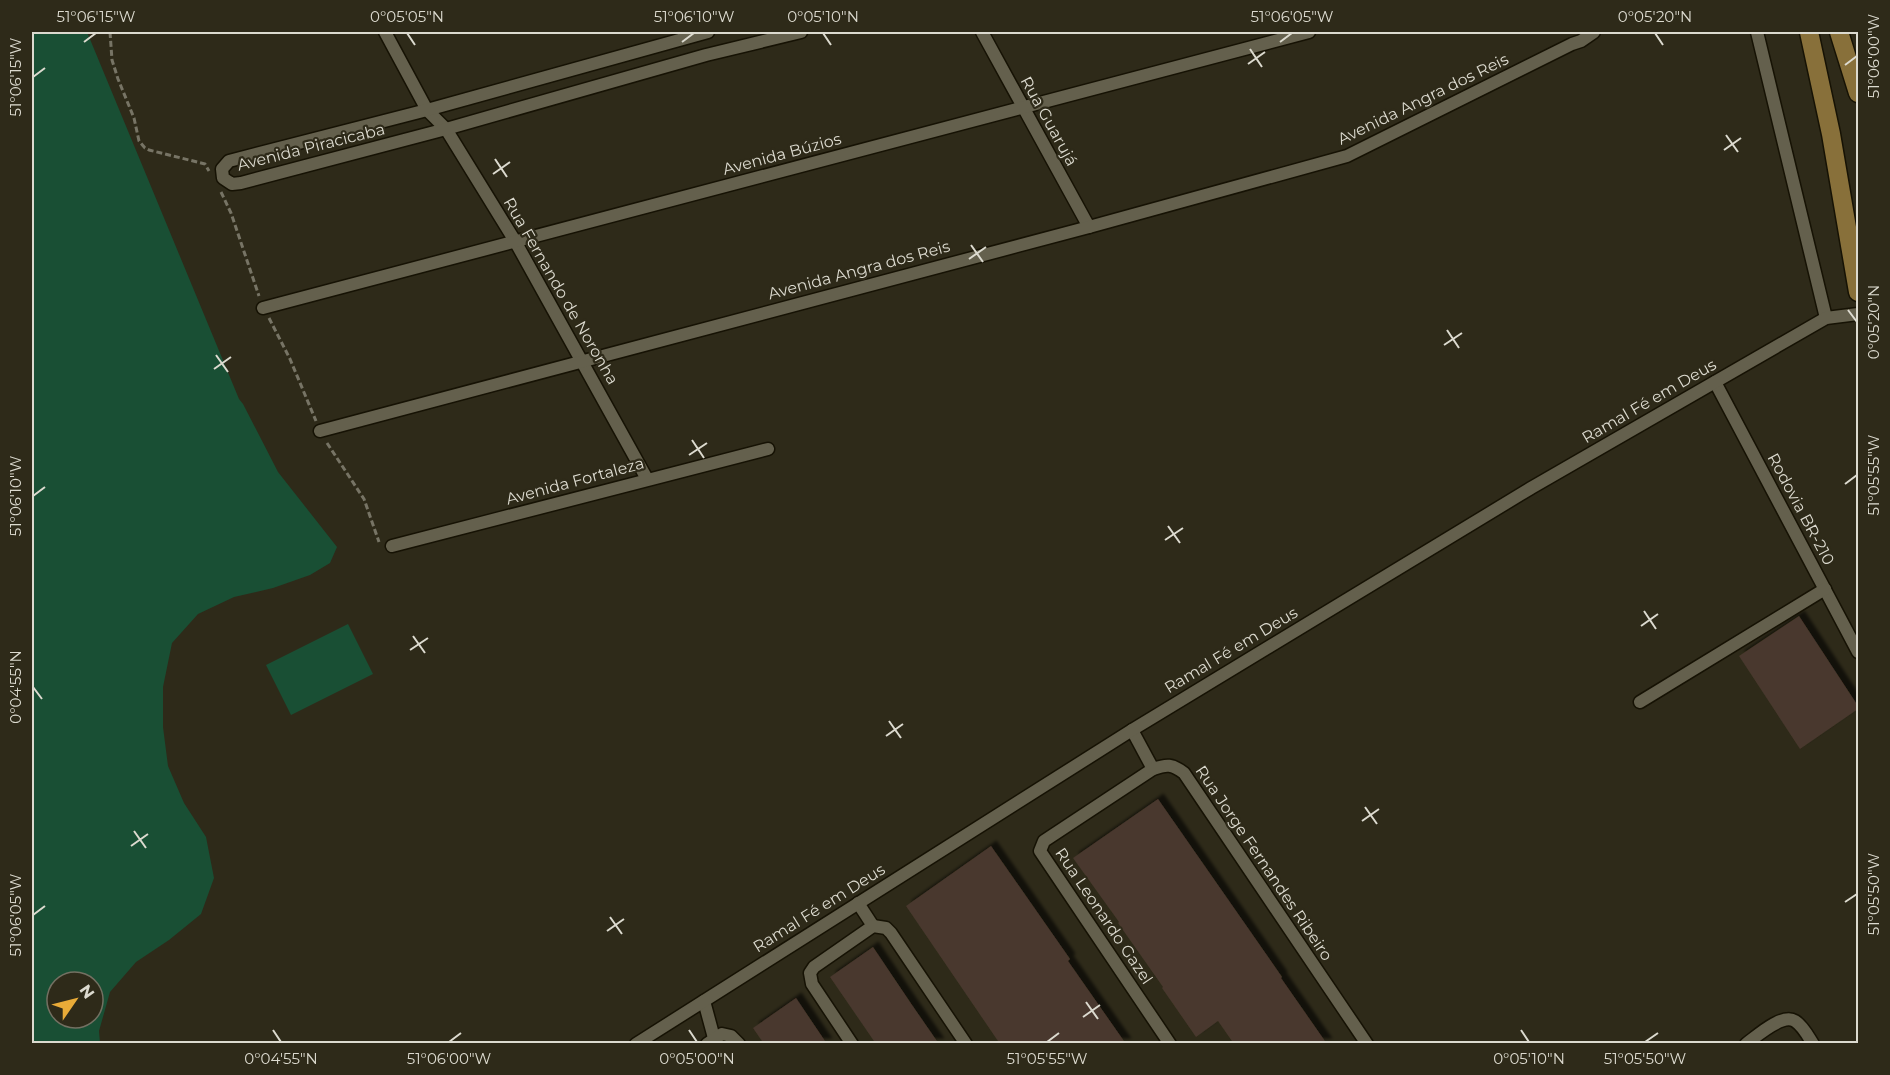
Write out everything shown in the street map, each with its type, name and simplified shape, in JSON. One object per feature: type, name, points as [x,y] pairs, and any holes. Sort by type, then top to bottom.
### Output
[{"type":"main road","points":[[1809,32],[1831,134],[1858,292]]},
{"type":"main road","points":[[1839,32],[1858,93]]},
{"type":"street","name":"Rua Fernando de Noronha","points":[[385,32],[427,110],[446,129],[515,241],[647,479]]},
{"type":"street","name":"Avenida Piracicaba","points":[[708,32],[427,110],[229,161],[222,169],[223,178],[232,184],[242,183],[446,129],[706,55],[801,32]]},
{"type":"street","name":"Rua Guarujá","points":[[982,32],[1089,227]]},
{"type":"street","name":"Avenida Búzios","points":[[263,308],[1309,32]]},
{"type":"street","points":[[1566,32],[1572,44]]},
{"type":"street","name":"Avenida Angra dos Reis","points":[[320,431],[1089,227],[1347,156],[1581,41],[1594,32]]},
{"type":"street","points":[[1757,32],[1826,318]]},
{"type":"street","name":"Ramal Fé em Deus","points":[[636,1044],[1132,730],[1521,495],[1826,318],[1858,314]]},
{"type":"street","name":"Rodovia BR-210","points":[[1714,382],[1858,652]]},
{"type":"street","name":"Avenida Fortaleza","points":[[392,546],[768,449]]},
{"type":"street","points":[[1640,702],[1825,589]]},
{"type":"street","points":[[1132,730],[1153,769]]},
{"type":"street","name":"Rua Jorge Fernandes Ribeiro","points":[[1153,769],[1166,764],[1174,765],[1184,773],[1367,1044]]},
{"type":"street","name":"Rua Leonardo Gazel","points":[[1153,769],[1044,841],[1040,851],[1170,1044]]},
{"type":"street","points":[[858,903],[873,926]]},
{"type":"street","points":[[852,1044],[810,980],[810,973],[814,967],[873,926],[886,928],[891,933],[966,1044]]},
{"type":"street","points":[[704,1001],[711,1041],[722,1034],[735,1040]]},
{"type":"street","points":[[1746,1044],[1783,1020],[1793,1020],[1813,1044]]},
{"type":"path","points":[[110,32],[112,60],[134,118],[139,141],[149,150],[205,164],[210,173]]},
{"type":"path","points":[[220,192],[231,213],[263,308],[291,359],[320,431],[364,499],[379,543],[392,546]]},
{"type":"green space","points":[[32,32],[87,32],[239,399],[278,472],[337,547],[330,563],[310,575],[273,588],[234,597],[198,614],[172,643],[163,687],[163,727],[168,766],[184,803],[206,837],[214,878],[201,914],[169,940],[136,962],[110,992],[105,1010],[105,970],[45,970],[45,1030],[99,1030],[100,1043],[32,1043]]},
{"type":"green space","points":[[348,624],[373,674],[291,715],[266,665]]},
{"type":"building","points":[[1799,616],[1858,706],[1858,709],[1800,749],[1739,656]]},
{"type":"building","points":[[1158,799],[1327,1044],[1234,1044],[1218,1021],[1196,1037],[1162,988],[1119,922],[1073,858]]},
{"type":"building","points":[[991,846],[1126,1044],[1000,1044],[906,906]]},
{"type":"building","points":[[873,947],[939,1044],[876,1044],[830,977]]},
{"type":"building","points":[[796,998],[827,1044],[764,1044],[753,1028]]}]
